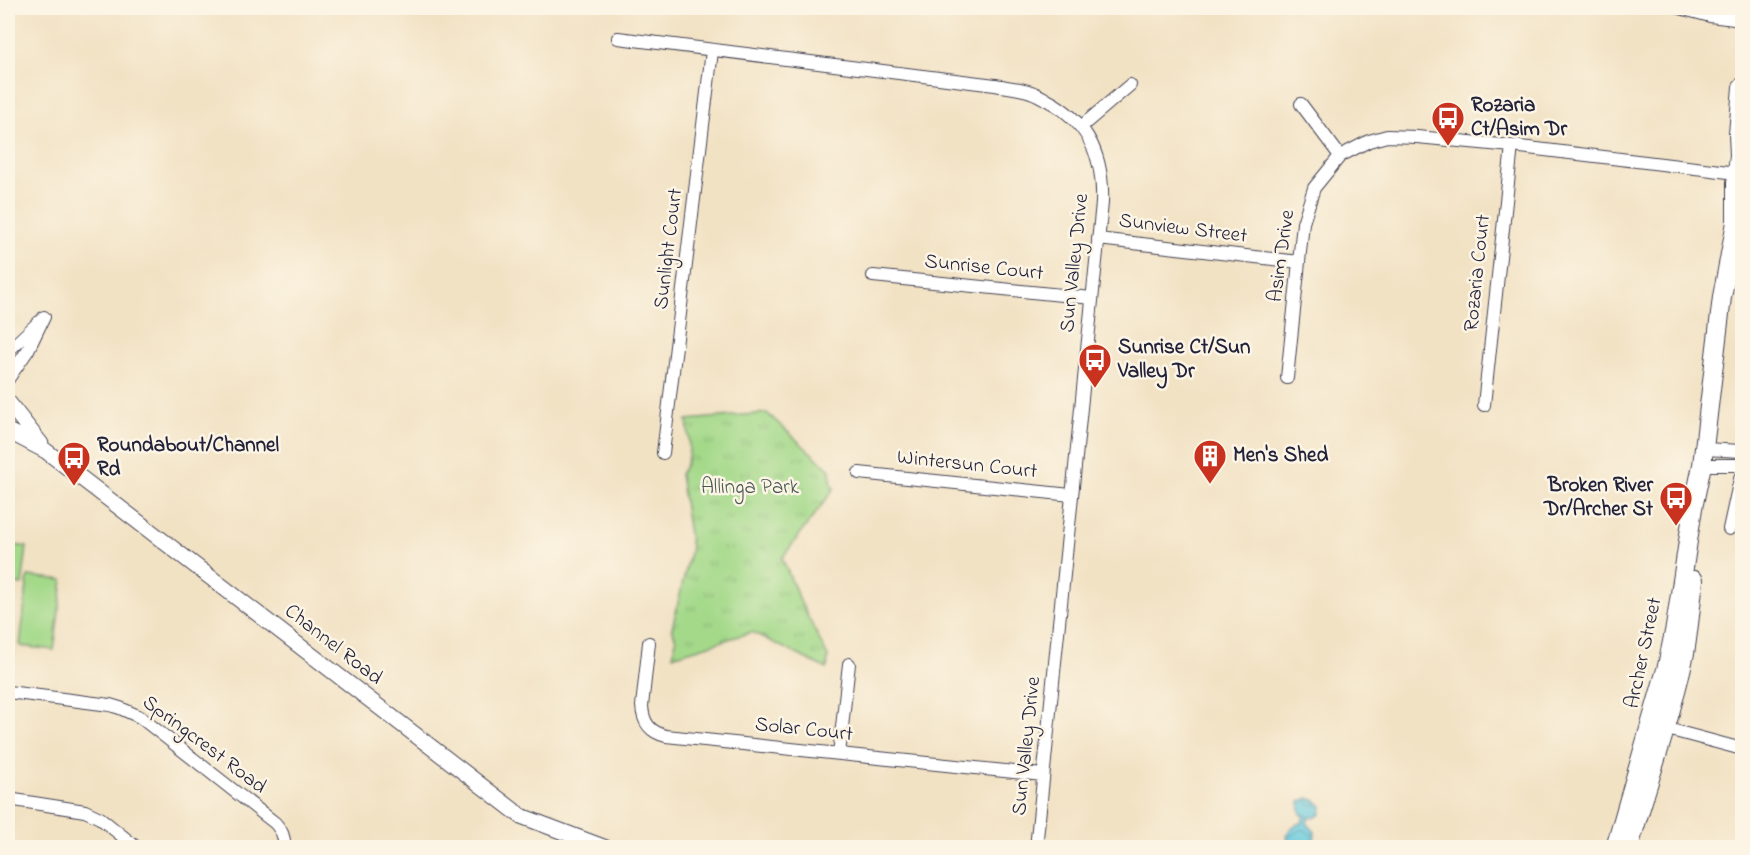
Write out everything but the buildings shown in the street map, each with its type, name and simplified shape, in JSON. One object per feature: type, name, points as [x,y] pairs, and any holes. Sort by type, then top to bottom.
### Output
[{"type":"main road","name":"Archer Street","points":[[1615,848],[1628,826],[1659,727],[1683,661],[1682,628],[1693,508],[1703,457],[1722,297],[1722,262],[1726,222],[1739,165],[1737,134],[1743,87]]},
{"type":"main road","name":"Archer Street","points":[[1628,826],[1629,848]]},
{"type":"street","points":[[1680,8],[1710,16],[1743,20]]},
{"type":"street","name":"Sun Valley Drive","points":[[618,38],[995,85],[1032,92],[1062,108],[1082,126],[1092,144],[1099,164],[1103,187],[1036,848]]},
{"type":"street","name":"Sunlight Court","points":[[663,453],[712,51]]},
{"type":"street","points":[[1082,126],[1130,85]]},
{"type":"street","points":[[1301,104],[1340,156]]},
{"type":"street","name":"Asim Drive","points":[[1287,378],[1303,223],[1314,188],[1340,156],[1369,141],[1387,136],[1417,137],[1739,165]]},
{"type":"street","name":"Rozaria Court","points":[[1484,405],[1512,146]]},
{"type":"street","name":"Sunview Street","points":[[1098,239],[1299,262]]},
{"type":"street","name":"Sunrise Court","points":[[873,276],[1092,298]]},
{"type":"street","points":[[8,351],[44,317],[28,350],[8,379]]},
{"type":"street","name":"Channel Road","points":[[8,402],[46,451]]},
{"type":"street","name":"Channel Road","points":[[8,431],[46,451],[521,816],[606,848]]},
{"type":"street","points":[[1703,457],[1743,450]]},
{"type":"street","points":[[1703,457],[1743,465]]},
{"type":"street","points":[[1729,529],[1743,470]]},
{"type":"street","name":"Wintersun Court","points":[[859,473],[1071,495]]},
{"type":"street","name":"Solar Court","points":[[649,643],[642,706],[644,720],[652,731],[666,736],[1043,775]]},
{"type":"street","points":[[839,754],[849,664]]},
{"type":"street","name":"Springcrest Road","points":[[8,692],[110,705],[140,717],[275,823],[283,831],[284,848]]},
{"type":"street","points":[[1659,727],[1743,749]]},
{"type":"street","points":[[8,799],[85,811],[100,818],[137,848]]},
{"type":"green space","name":"Allinga Park","points":[[767,413],[830,470],[834,489],[782,558],[828,657],[827,669],[752,632],[673,656],[676,640],[672,628],[691,548],[680,474],[688,455],[687,420]]},
{"type":"green space","points":[[8,544],[27,547],[22,585],[8,583]]},
{"type":"green space","points":[[28,576],[63,580],[54,650],[20,646]]},
{"type":"water","points":[[1308,798],[1322,806],[1321,814],[1314,818],[1309,817],[1307,823],[1315,832],[1314,841],[1310,847],[1291,847],[1288,839],[1289,832],[1294,826],[1302,823],[1304,815],[1301,814],[1300,802]]},
{"type":"place","name":"Rozaria Ct/Asim Dr","points":[[1448,147]]},
{"type":"place","name":"Sunrise Ct/Sun Valley Dr","points":[[1095,389]]},
{"type":"place","name":"Men's Shed","points":[[1210,485]]},
{"type":"place","name":"Roundabout/Channel Rd","points":[[74,487]]},
{"type":"place","name":"Broken River Dr/Archer St","points":[[1676,527]]}]
